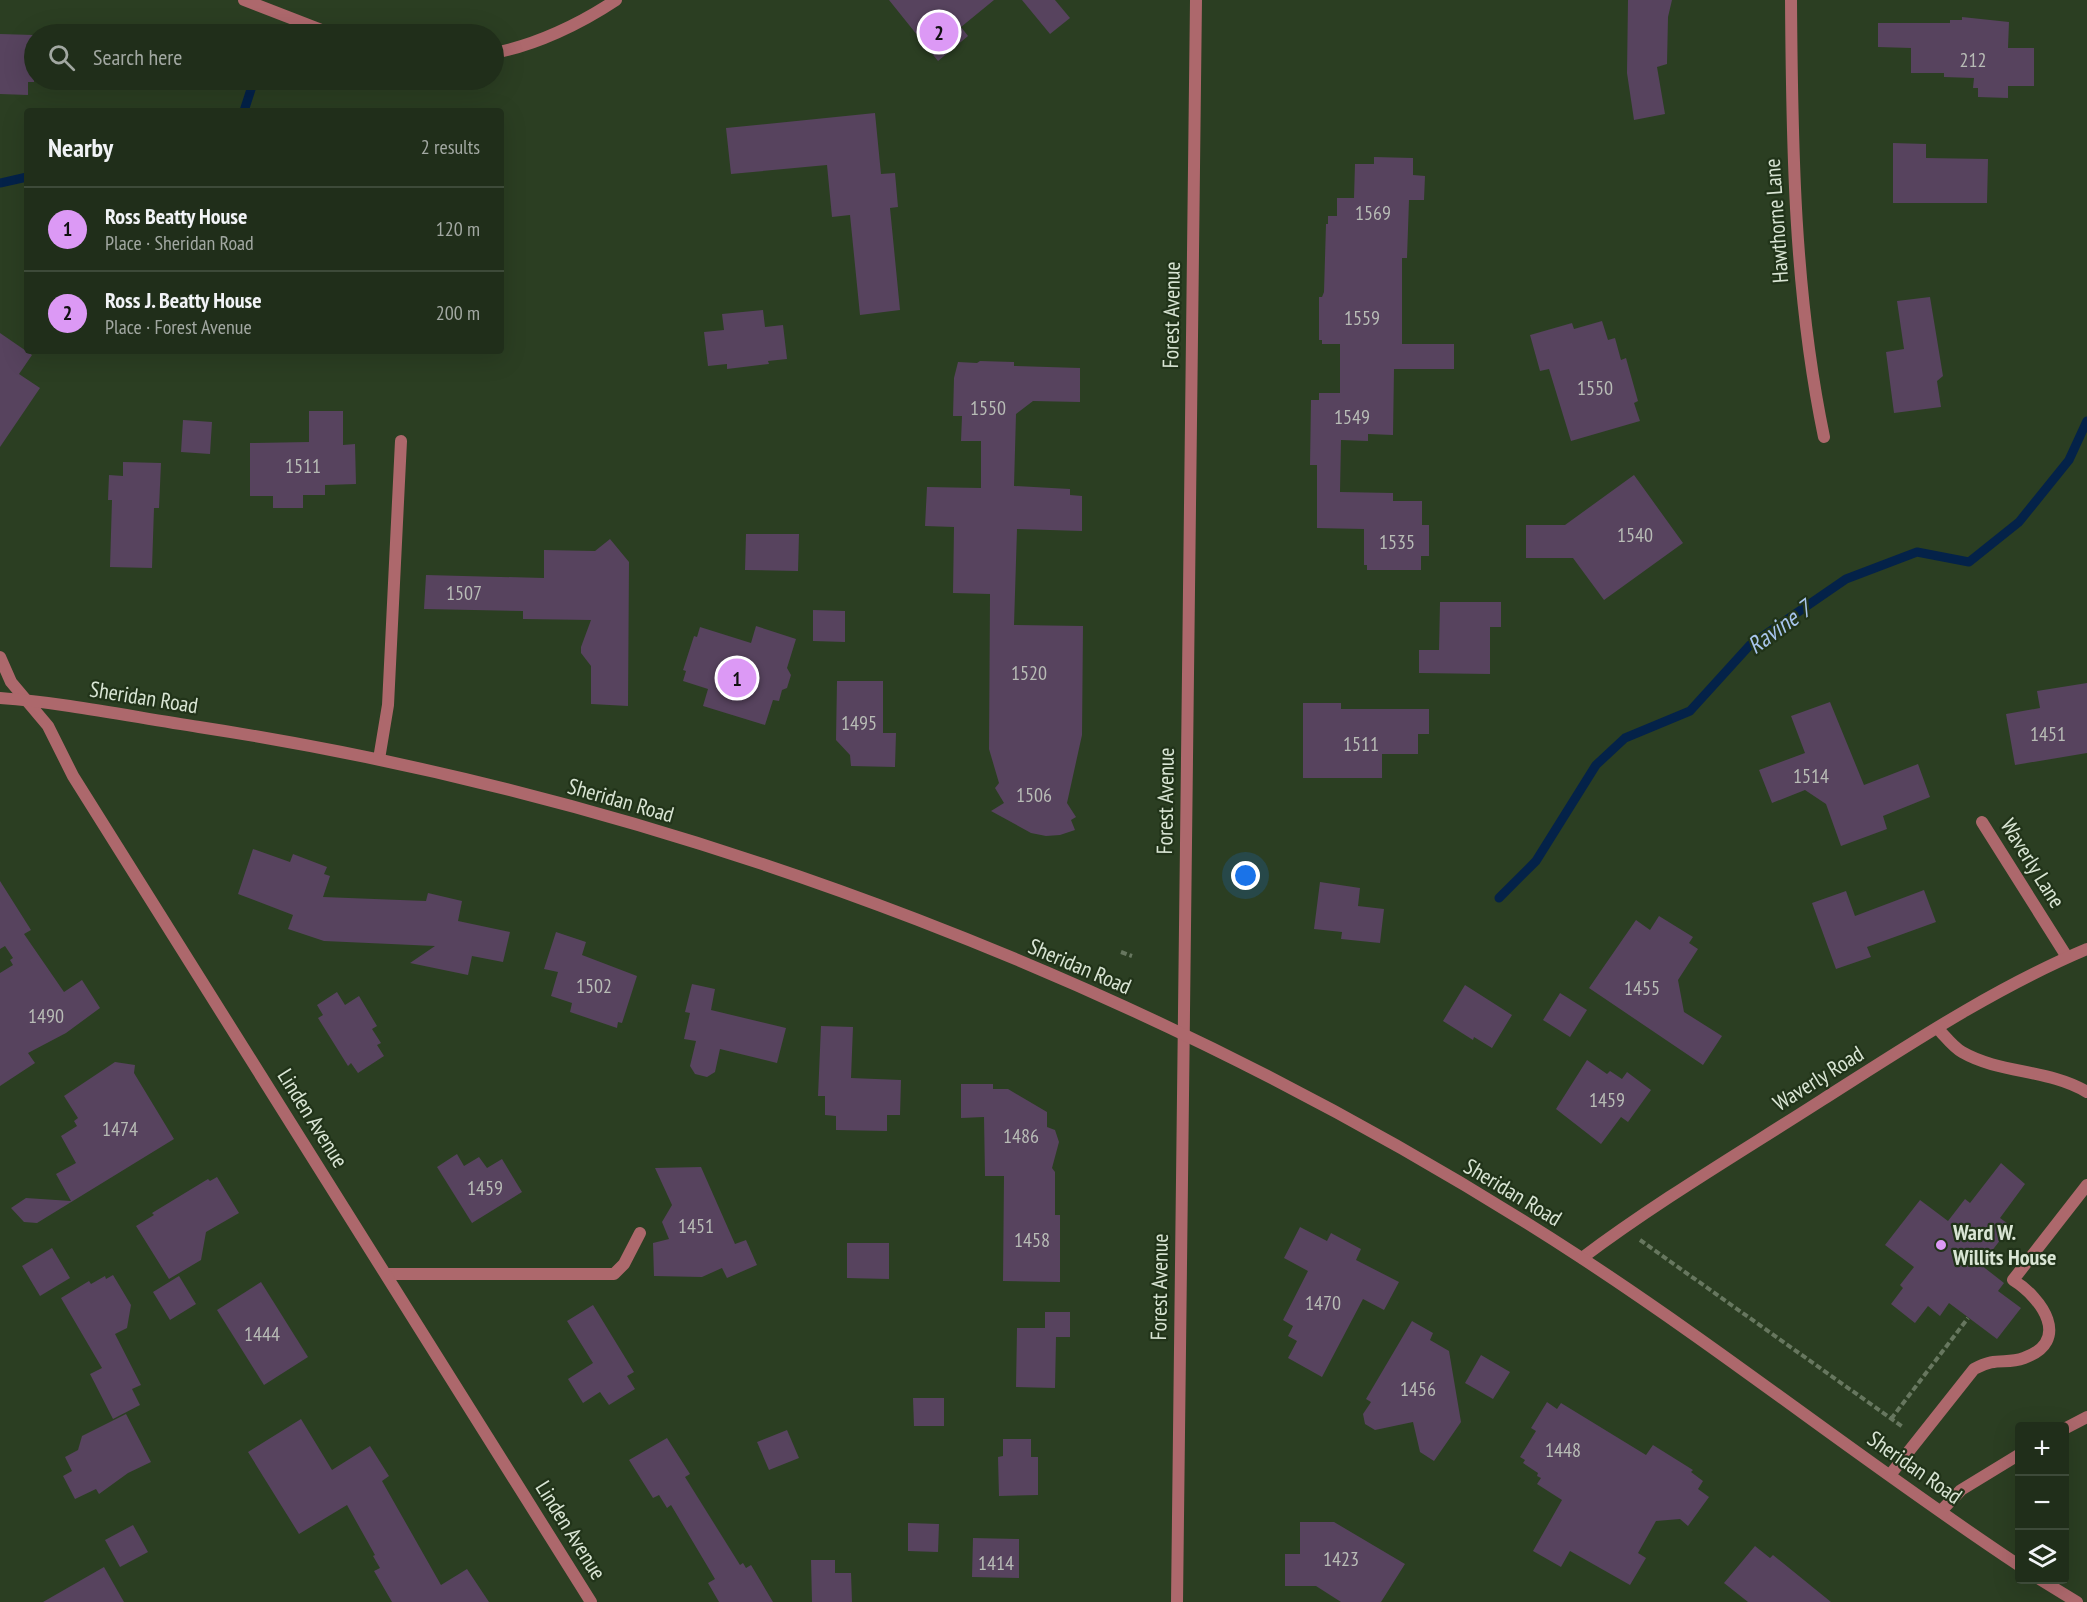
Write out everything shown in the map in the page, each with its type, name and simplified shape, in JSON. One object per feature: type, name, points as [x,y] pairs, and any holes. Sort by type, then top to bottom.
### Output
[{"type":"street","points":[[244,0],[306,24]]},
{"type":"street","points":[[504,50],[535,42],[598,12],[616,0]]},
{"type":"street","name":"Forest Avenue","points":[[1177,1602],[1196,0]]},
{"type":"street","name":"Hawthorne Lane","points":[[1791,0],[1792,136],[1800,279],[1816,397],[1824,437]]},
{"type":"street","points":[[379,759],[388,705],[401,441]]},
{"type":"street","name":"Linden Avenue","points":[[0,657],[11,682],[48,726],[73,776],[591,1602]]},
{"type":"street","name":"Sheridan Road","points":[[0,699],[28,700],[300,742],[379,759],[592,813],[719,850],[849,896],[982,947],[1183,1033],[1322,1105],[1486,1199],[1582,1258],[2015,1563]]},
{"type":"street","name":"Waverly Lane","points":[[1982,822],[2067,957]]},
{"type":"street","name":"Waverly Road","points":[[1582,1258],[1622,1228],[1938,1029],[2067,957],[2087,949]]},
{"type":"street","points":[[1938,1029],[1960,1051],[2008,1068],[2074,1084],[2087,1092]]},
{"type":"street","points":[[1890,1475],[1974,1369],[1989,1360],[2022,1359],[2034,1353],[2045,1342],[2049,1322],[2042,1305],[2031,1291],[2013,1280],[2087,1185]]},
{"type":"street","points":[[386,1274],[614,1274],[624,1264],[640,1233]]},
{"type":"street","points":[[2069,1426],[2087,1417]]},
{"type":"street","points":[[1941,1511],[1961,1490],[2015,1456]]},
{"type":"street","points":[[2048,1584],[2077,1602]]},
{"type":"path","points":[[1121,952],[1132,956]]},
{"type":"path","points":[[1622,1228],[1919,1438]]},
{"type":"path","points":[[1891,1419],[1968,1318]]},
{"type":"building","points":[[889,0],[994,0],[961,27],[968,36],[938,61]]},
{"type":"building","points":[[1022,0],[1055,0],[1070,18],[1050,34]]},
{"type":"building","points":[[1628,0],[1672,0],[1668,17],[1667,64],[1657,67],[1665,114],[1634,120],[1627,73]]},
{"type":"building","points":[[1962,17],[2009,22],[2008,48],[2034,48],[2034,86],[2008,86],[2008,98],[1978,97],[1978,88],[1973,88],[1974,78],[1944,77],[1944,73],[1911,73],[1911,48],[1878,47],[1878,23],[1950,23],[1950,20],[1962,20]]},
{"type":"building","points":[[0,34],[24,35],[24,90],[28,90],[28,95],[0,94]]},
{"type":"building","points":[[875,113],[881,174],[895,173],[898,207],[890,208],[900,310],[860,315],[850,215],[832,217],[827,165],[731,174],[726,128]]},
{"type":"building","points":[[1893,143],[1926,144],[1926,158],[1988,159],[1987,203],[1893,203]]},
{"type":"building","points":[[1374,157],[1413,158],[1413,175],[1425,176],[1424,200],[1409,200],[1407,258],[1402,258],[1402,344],[1454,344],[1454,369],[1394,369],[1393,435],[1368,434],[1368,441],[1341,440],[1340,492],[1393,493],[1393,501],[1422,501],[1422,525],[1429,525],[1429,556],[1421,556],[1421,570],[1367,570],[1367,565],[1364,565],[1364,529],[1317,528],[1317,465],[1310,465],[1311,400],[1319,400],[1319,393],[1340,393],[1340,344],[1322,344],[1322,340],[1319,340],[1319,297],[1322,297],[1324,292],[1326,224],[1328,224],[1328,216],[1337,216],[1337,198],[1354,198],[1355,164],[1374,164]]},
{"type":"building","points":[[1930,297],[1943,376],[1937,381],[1941,407],[1894,413],[1886,352],[1904,349],[1897,301]]},
{"type":"building","points":[[763,310],[765,327],[783,325],[787,359],[768,361],[769,364],[727,369],[727,364],[708,366],[704,332],[724,330],[722,314]]},
{"type":"building","points":[[1602,321],[1608,340],[1615,338],[1621,360],[1626,358],[1638,401],[1634,403],[1640,421],[1571,441],[1549,369],[1540,371],[1530,335],[1572,323],[1574,329]]},
{"type":"building","points":[[0,333],[24,350],[24,354],[32,355],[19,374],[40,388],[0,447]]},
{"type":"building","points":[[980,361],[1014,362],[1014,366],[1080,368],[1080,402],[1033,401],[1016,414],[1014,486],[1070,489],[1070,495],[1082,496],[1082,531],[1017,529],[1014,625],[1083,626],[1082,735],[1067,803],[1076,817],[1071,820],[1075,830],[1060,835],[1046,836],[1031,833],[991,811],[1004,803],[995,788],[999,783],[989,749],[990,594],[953,593],[954,527],[925,526],[927,487],[981,488],[981,441],[961,441],[962,416],[953,416],[954,378],[958,362],[977,363]]},
{"type":"building","points":[[309,411],[343,411],[343,445],[355,444],[356,484],[325,485],[325,495],[303,495],[303,508],[273,508],[273,496],[250,496],[250,443],[309,442]]},
{"type":"building","points":[[183,420],[212,422],[210,454],[181,452]]},
{"type":"building","points":[[123,462],[161,463],[159,508],[154,508],[152,568],[110,567],[112,500],[108,500],[109,475],[123,476]]},
{"type":"building","points":[[1634,475],[1683,543],[1604,600],[1573,558],[1526,558],[1526,525],[1565,525]]},
{"type":"building","points":[[746,534],[799,534],[798,571],[745,570]]},
{"type":"building","points":[[610,539],[629,562],[628,706],[591,704],[591,666],[581,653],[581,647],[591,620],[523,619],[523,611],[424,609],[426,575],[544,578],[544,550],[595,551]]},
{"type":"building","points":[[1440,602],[1501,602],[1501,627],[1490,627],[1490,674],[1419,673],[1419,650],[1439,650]]},
{"type":"building","points":[[813,610],[845,611],[845,642],[813,641]]},
{"type":"building","points":[[756,626],[796,639],[787,668],[791,675],[787,688],[782,690],[779,701],[773,700],[765,725],[703,706],[708,689],[683,681],[686,671],[683,670],[694,636],[697,637],[700,627],[751,643]]},
{"type":"building","points":[[837,681],[883,681],[883,733],[896,733],[895,767],[851,766],[850,755],[836,740]]},
{"type":"building","points":[[2087,683],[2087,753],[2015,765],[2006,714],[2040,708],[2037,691]]},
{"type":"building","points":[[1830,702],[1864,785],[1918,764],[1930,797],[1883,816],[1887,829],[1841,846],[1826,804],[1805,790],[1772,803],[1759,770],[1805,753],[1791,716]]},
{"type":"building","points":[[1303,703],[1341,703],[1341,709],[1429,709],[1429,734],[1418,734],[1418,754],[1382,754],[1382,778],[1303,778]]},
{"type":"building","points":[[253,849],[290,862],[293,854],[327,867],[324,874],[330,876],[323,897],[426,901],[428,893],[462,901],[458,921],[510,932],[503,962],[472,956],[468,975],[410,963],[435,946],[324,941],[288,929],[293,915],[238,894]]},
{"type":"building","points":[[0,881],[31,930],[24,934],[64,992],[82,980],[100,1008],[66,1033],[28,1053],[35,1063],[0,1086],[0,973],[13,965],[10,960],[13,958],[5,946],[0,949]]},
{"type":"building","points":[[1320,882],[1360,888],[1358,906],[1384,909],[1380,943],[1341,939],[1342,932],[1314,929]]},
{"type":"building","points":[[1924,890],[1936,922],[1867,947],[1871,957],[1836,969],[1812,903],[1846,891],[1855,916]]},
{"type":"building","points":[[1659,916],[1693,937],[1689,943],[1698,949],[1678,980],[1684,1012],[1722,1036],[1703,1065],[1589,988],[1636,920],[1650,930]]},
{"type":"building","points":[[556,932],[586,942],[582,955],[637,976],[622,1023],[618,1022],[617,1028],[570,1012],[572,1003],[551,996],[558,972],[544,969]]},
{"type":"building","points":[[692,984],[715,989],[711,1010],[786,1028],[777,1063],[720,1049],[715,1072],[707,1077],[695,1074],[690,1066],[696,1041],[684,1039],[690,1013],[685,1012]]},
{"type":"building","points":[[1465,985],[1512,1015],[1492,1048],[1474,1037],[1473,1040],[1443,1021]]},
{"type":"building","points":[[337,992],[345,1005],[359,996],[377,1026],[372,1029],[381,1043],[377,1045],[384,1056],[358,1073],[351,1063],[348,1066],[318,1018],[323,1015],[317,1005]]},
{"type":"building","points":[[1560,993],[1587,1010],[1570,1037],[1543,1020]]},
{"type":"building","points":[[821,1026],[853,1027],[851,1078],[901,1080],[900,1115],[887,1115],[887,1131],[836,1130],[836,1116],[825,1115],[825,1096],[818,1096]]},
{"type":"building","points":[[1587,1060],[1607,1074],[1610,1071],[1622,1079],[1627,1072],[1651,1090],[1628,1122],[1621,1117],[1601,1144],[1556,1109]]},
{"type":"building","points":[[115,1062],[135,1065],[134,1073],[174,1139],[37,1223],[24,1222],[11,1208],[26,1198],[71,1201],[56,1174],[76,1163],[61,1136],[77,1126],[74,1121],[78,1118],[64,1096]]},
{"type":"building","points":[[961,1084],[993,1084],[993,1089],[1008,1089],[1047,1112],[1047,1127],[1055,1130],[1059,1142],[1052,1168],[1055,1172],[1055,1215],[1060,1215],[1060,1282],[1003,1281],[1004,1176],[985,1176],[984,1117],[961,1118]]},
{"type":"building","points":[[457,1154],[464,1166],[479,1157],[487,1168],[502,1159],[522,1192],[472,1223],[437,1167]]},
{"type":"building","name":"Ward W. Willits House","points":[[2001,1163],[2025,1184],[2000,1218],[2011,1226],[1981,1265],[2004,1283],[1998,1291],[2021,1308],[1997,1339],[1949,1303],[1940,1316],[1928,1306],[1915,1323],[1891,1304],[1903,1288],[1900,1285],[1914,1267],[1885,1245],[1920,1200],[1948,1221],[1965,1199],[1970,1203]]},
{"type":"building","points":[[701,1167],[735,1244],[746,1240],[757,1265],[727,1278],[722,1268],[702,1277],[654,1276],[653,1243],[669,1239],[662,1222],[672,1205],[655,1168]]},
{"type":"building","points":[[217,1177],[239,1213],[206,1232],[201,1260],[169,1279],[136,1226],[154,1215],[152,1213],[208,1179],[210,1181]]},
{"type":"building","points":[[1300,1227],[1327,1241],[1331,1233],[1361,1249],[1356,1260],[1399,1282],[1384,1310],[1363,1299],[1322,1377],[1288,1358],[1297,1341],[1288,1336],[1293,1326],[1283,1320],[1308,1271],[1284,1258]]},
{"type":"building","points":[[847,1243],[889,1243],[889,1279],[847,1278]]},
{"type":"building","points":[[52,1248],[70,1278],[40,1296],[22,1266]]},
{"type":"building","points":[[113,1275],[131,1305],[127,1328],[115,1334],[141,1385],[132,1389],[140,1405],[113,1419],[90,1374],[102,1368],[61,1298],[89,1281],[91,1284],[105,1276],[106,1279]]},
{"type":"building","points":[[179,1276],[196,1304],[170,1320],[153,1292]]},
{"type":"building","points":[[261,1282],[308,1357],[264,1385],[217,1310]]},
{"type":"building","points":[[593,1305],[634,1372],[627,1376],[635,1389],[609,1405],[600,1392],[583,1403],[568,1379],[593,1363],[567,1321]]},
{"type":"building","points":[[1045,1312],[1070,1312],[1070,1337],[1056,1337],[1055,1388],[1016,1387],[1017,1328],[1045,1328]]},
{"type":"building","points":[[1412,1321],[1433,1333],[1430,1340],[1449,1351],[1461,1422],[1434,1461],[1420,1452],[1413,1422],[1375,1430],[1365,1424],[1363,1414],[1371,1402],[1366,1399]]},
{"type":"building","points":[[1481,1355],[1510,1372],[1493,1399],[1465,1383]]},
{"type":"building","points":[[913,1398],[944,1398],[944,1426],[914,1426]]},
{"type":"building","points":[[1547,1402],[1557,1409],[1561,1403],[1646,1455],[1653,1445],[1693,1470],[1691,1472],[1703,1481],[1698,1489],[1709,1497],[1688,1526],[1680,1519],[1656,1521],[1638,1553],[1646,1558],[1630,1585],[1570,1551],[1561,1567],[1533,1551],[1562,1500],[1537,1484],[1541,1478],[1537,1476],[1538,1473],[1523,1463],[1525,1460],[1520,1457],[1536,1431],[1531,1428]]},
{"type":"building","points":[[126,1414],[151,1462],[128,1473],[99,1494],[96,1489],[75,1499],[63,1476],[72,1471],[65,1457],[78,1450],[82,1436]]},
{"type":"building","points":[[301,1419],[332,1470],[370,1446],[389,1476],[382,1481],[441,1585],[467,1569],[489,1602],[392,1602],[374,1571],[380,1568],[373,1556],[375,1555],[347,1505],[299,1534],[248,1452]]},
{"type":"building","points":[[787,1430],[799,1458],[769,1470],[757,1442]]},
{"type":"building","points":[[667,1438],[690,1474],[685,1477],[740,1565],[743,1563],[746,1568],[751,1565],[773,1602],[719,1602],[708,1583],[715,1579],[671,1505],[667,1508],[659,1495],[653,1498],[629,1460]]},
{"type":"building","points":[[1003,1439],[1031,1439],[1031,1457],[1038,1457],[1038,1495],[999,1496],[998,1457],[1003,1456]]},
{"type":"building","points":[[1300,1522],[1334,1522],[1405,1564],[1381,1602],[1341,1602],[1316,1586],[1285,1586],[1285,1554],[1300,1554]]},
{"type":"building","points":[[908,1523],[939,1524],[938,1552],[908,1551]]},
{"type":"building","points":[[133,1525],[148,1552],[120,1567],[105,1540]]},
{"type":"building","points":[[973,1538],[1019,1539],[1019,1578],[972,1577]]},
{"type":"building","points":[[1755,1546],[1770,1558],[1773,1555],[1831,1602],[1748,1602],[1724,1583]]},
{"type":"building","points":[[811,1560],[835,1560],[835,1573],[851,1573],[852,1602],[812,1602]]},
{"type":"building","points":[[104,1567],[124,1602],[43,1602]]},
{"type":"waterway","name":"Ravine 7","points":[[245,108],[251,90]]},
{"type":"waterway","name":"Ravine 7","points":[[0,183],[24,178]]},
{"type":"waterway","name":"Ravine 7","points":[[1499,898],[1536,861],[1596,765],[1625,738],[1690,711],[1750,645],[1846,579],[1917,552],[1969,562],[2019,522],[2069,460],[2087,421]]},
{"type":"place","name":"Ross J. Beatty House","points":[[939,32]]},
{"type":"place","name":"Ross Beatty House","points":[[737,678]]},
{"type":"place","name":"Ward W. Willits House","points":[[1941,1245]]}]
